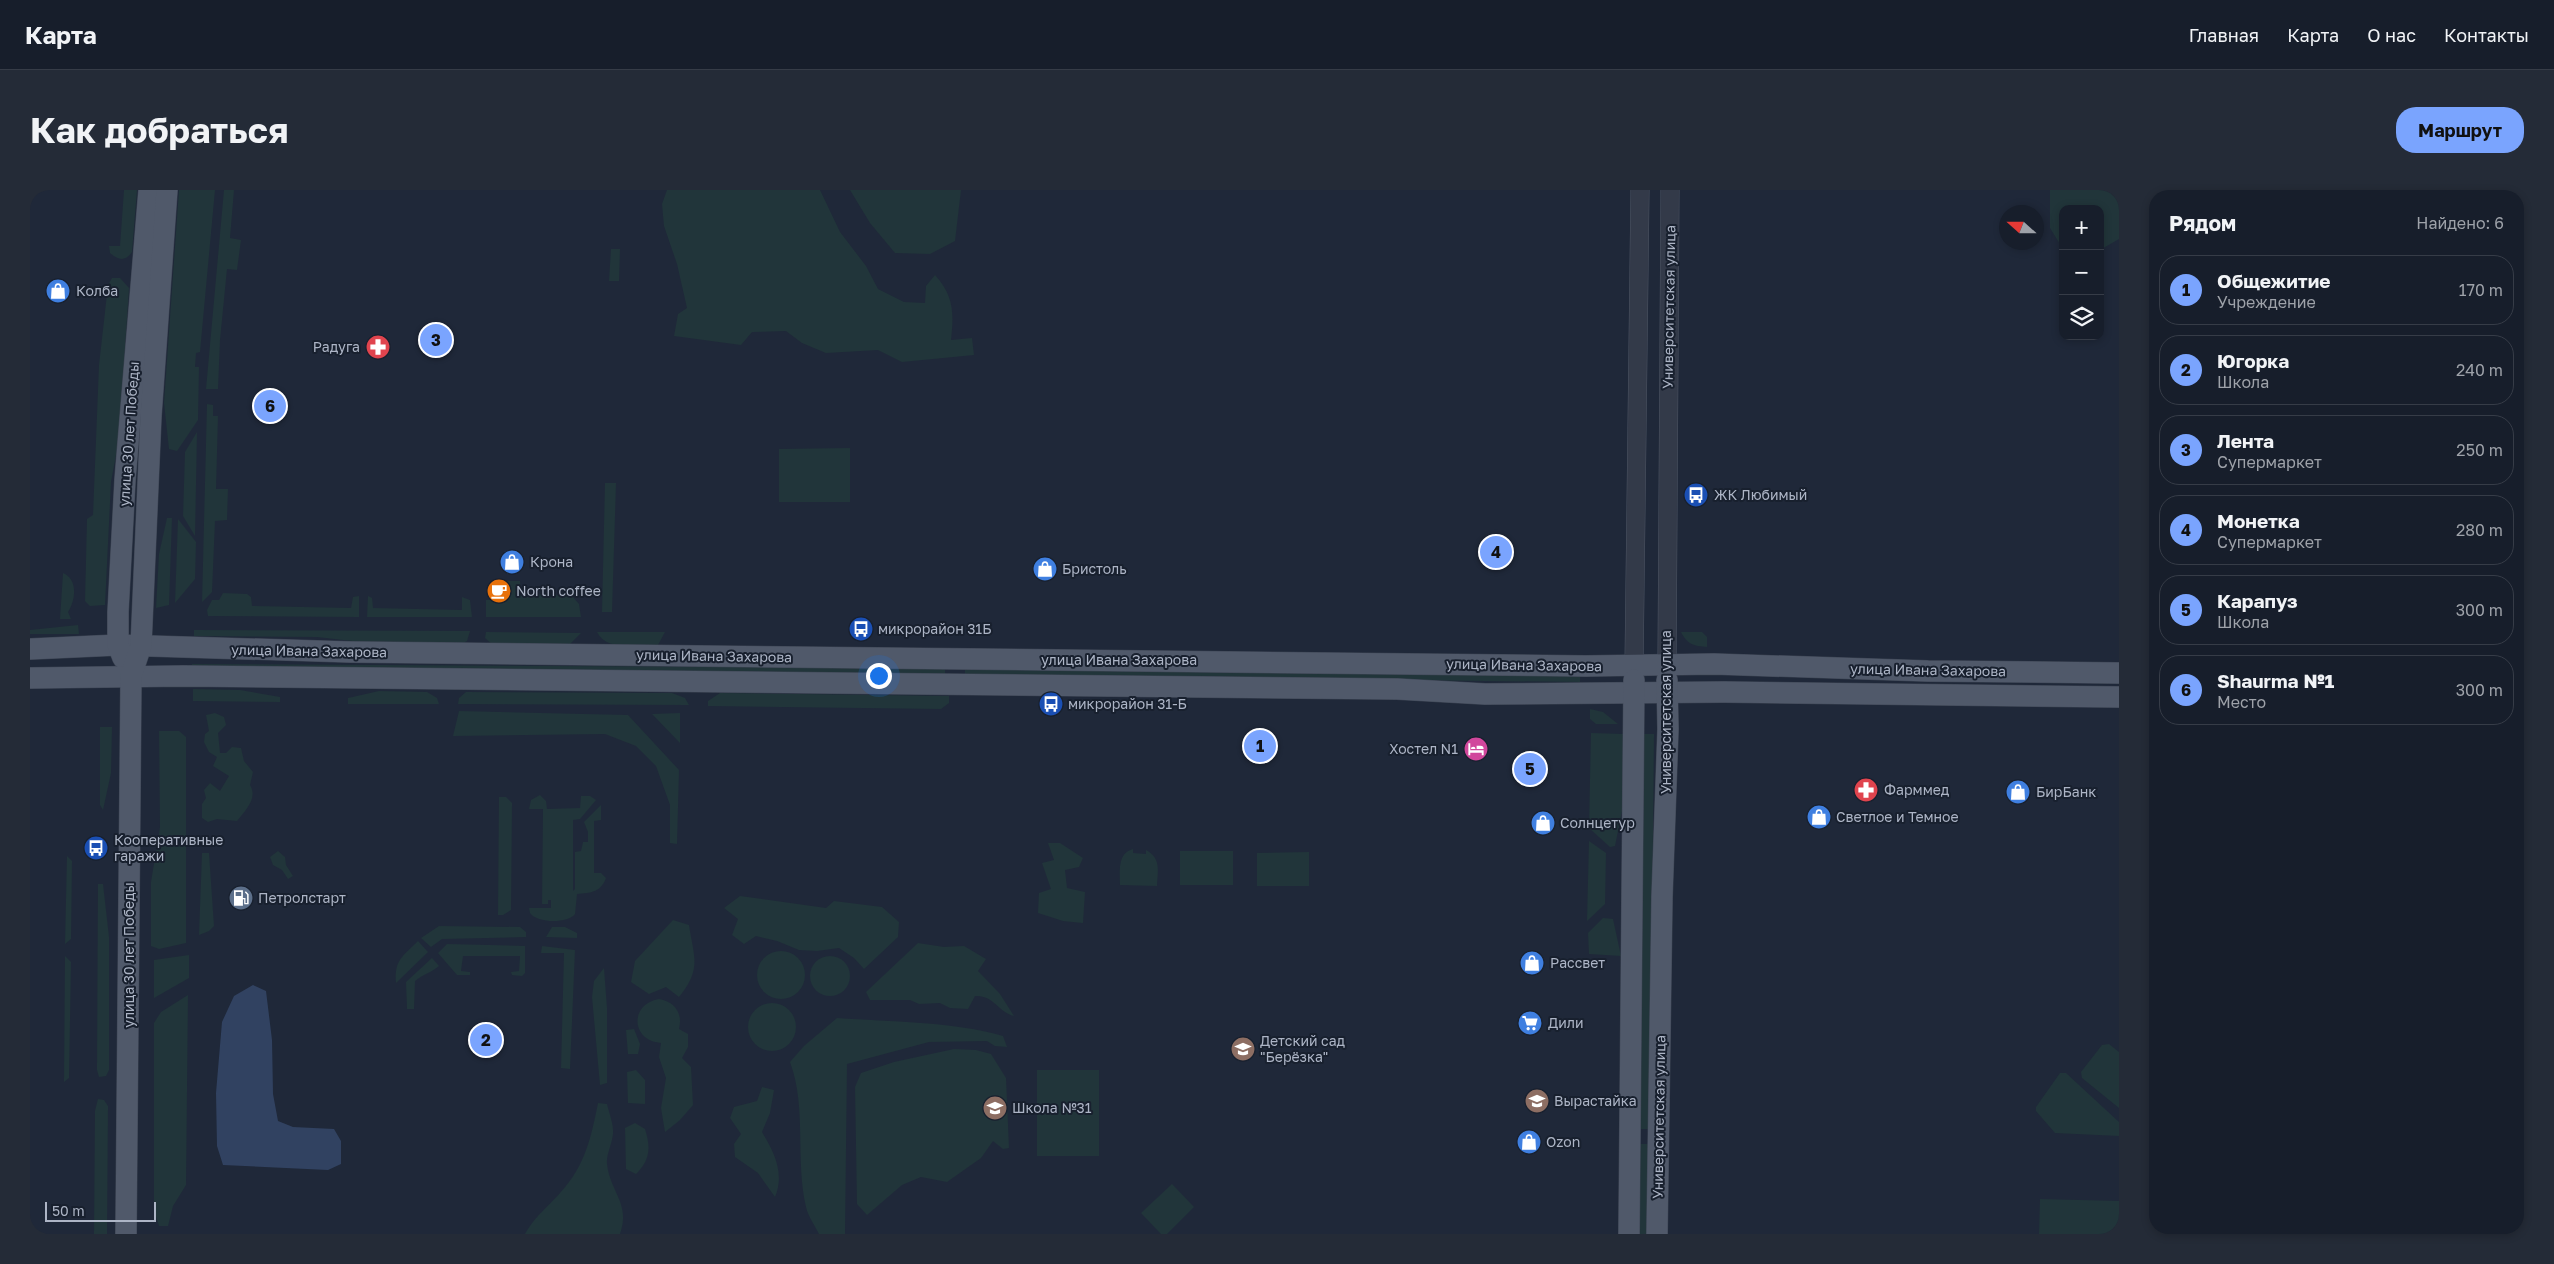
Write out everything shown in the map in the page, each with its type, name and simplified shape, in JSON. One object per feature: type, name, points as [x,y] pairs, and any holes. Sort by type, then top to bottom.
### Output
[{"type":"main road","name":"улица 30 лет Победы","points":[[131,676],[118,645],[125,480],[149,190]]},
{"type":"main road","name":"улица 30 лет Победы","points":[[126,1234],[131,676],[141,646],[150,416],[167,190]]},
{"type":"main road","name":"улица Ивана Захарова","points":[[30,648],[118,645],[184,649],[944,660],[1714,664],[1928,671],[2119,673]]},
{"type":"main road","name":"Университетская улица","points":[[1629,1234],[1634,665]]},
{"type":"main road","name":"Университетская улица","points":[[1657,1234],[1662,897],[1668,729],[1667,665]]},
{"type":"main road","name":"улица Ивана Захарова","points":[[30,678],[131,676],[1054,684],[1397,689],[1485,694],[2119,697]]},
{"type":"street","name":"Университетская улица","points":[[1634,665],[1640,190]]},
{"type":"street","name":"Университетская улица","points":[[1667,665],[1670,190]]},
{"type":"green space","points":[[124,190],[137,190],[132,252],[124,259],[121,259],[110,253],[109,246],[120,246]]},
{"type":"green space","points":[[179,190],[215,190],[200,352],[196,353],[195,367],[199,367],[198,420],[177,451],[169,449],[164,403]]},
{"type":"green space","points":[[224,190],[234,190],[230,238],[241,240],[237,270],[227,269],[220,340],[218,389],[206,389]]},
{"type":"green space","points":[[667,190],[820,190],[840,232],[866,266],[878,289],[904,302],[925,303],[926,286],[935,275],[946,290],[951,305],[951,340],[972,338],[974,355],[902,362],[878,350],[826,353],[802,343],[786,331],[752,332],[741,345],[674,336],[678,314],[687,308],[677,264],[664,226],[662,204]]},
{"type":"green space","points":[[850,190],[961,190],[955,241],[930,254],[895,253],[870,223]]},
{"type":"green space","points":[[2050,190],[2119,190],[2119,239],[2104,248],[2104,205],[2059,205],[2059,243],[2050,228]]},
{"type":"green space","points":[[611,249],[620,249],[619,281],[609,281]]},
{"type":"green space","points":[[112,278],[120,278],[129,288],[119,439],[111,482],[105,605],[90,606],[85,601],[87,519],[93,515],[99,365],[108,285]]},
{"type":"green space","points":[[207,404],[213,405],[213,416],[218,416],[216,489],[228,489],[227,520],[215,521],[212,592],[202,602]]},
{"type":"green space","points":[[197,432],[195,536],[183,516],[185,452]]},
{"type":"green space","points":[[850,448],[850,502],[779,502],[779,449]]},
{"type":"green space","points":[[605,483],[616,483],[612,612],[602,612]]},
{"type":"green space","points":[[167,518],[172,518],[169,605],[156,608],[159,554]]},
{"type":"green space","points":[[178,519],[196,542],[195,579],[175,603]]},
{"type":"green space","points":[[63,573],[71,580],[74,590],[73,602],[68,612],[71,619],[60,619]]},
{"type":"green space","points":[[501,581],[520,581],[521,593],[572,596],[579,604],[581,617],[486,617],[486,600],[501,599]]},
{"type":"green space","points":[[223,593],[247,594],[251,597],[252,606],[351,608],[353,597],[359,596],[359,617],[208,616],[207,610],[212,600],[219,600]]},
{"type":"green space","points":[[368,596],[372,598],[373,608],[462,610],[462,597],[470,600],[472,617],[367,617]]},
{"type":"green space","points":[[78,625],[79,634],[30,634],[30,630]]},
{"type":"green space","points":[[194,630],[470,631],[467,641],[460,645],[378,644],[317,637],[194,636]]},
{"type":"green space","points":[[486,632],[581,633],[568,646],[494,646],[485,638]]},
{"type":"green space","points":[[597,632],[665,632],[658,645],[624,646],[608,642]]},
{"type":"green space","points":[[1681,632],[1702,632],[1707,637],[1707,647],[1691,644]]},
{"type":"green space","points":[[192,664],[945,668],[945,675],[192,670]]},
{"type":"green space","points":[[965,669],[1580,676],[1580,682],[965,675]]},
{"type":"green space","points":[[193,689],[240,690],[280,697],[280,702],[193,701]]},
{"type":"green space","points":[[379,691],[427,692],[437,698],[439,704],[348,704],[348,698]]},
{"type":"green space","points":[[466,692],[672,693],[685,698],[689,705],[458,704],[459,698]]},
{"type":"green space","points":[[720,693],[949,696],[949,703],[941,709],[708,706],[708,701]]},
{"type":"green space","points":[[1590,709],[1603,712],[1618,724],[1596,724],[1590,719]]},
{"type":"green space","points":[[459,711],[628,715],[679,770],[677,844],[670,843],[670,805],[656,766],[636,746],[605,734],[453,736]]},
{"type":"green space","points":[[215,713],[224,717],[226,725],[218,733],[220,753],[226,753],[232,747],[241,748],[244,761],[253,772],[250,785],[253,795],[252,799],[237,821],[217,819],[208,822],[202,818],[202,804],[206,798],[204,790],[210,783],[220,791],[229,776],[213,766],[217,757],[209,752],[204,742],[205,734],[209,731],[206,715]]},
{"type":"green space","points":[[680,713],[680,743],[652,714]]},
{"type":"green space","points":[[100,727],[112,727],[111,773],[103,810],[100,805]]},
{"type":"green space","points":[[159,731],[179,731],[186,737],[186,943],[159,949],[151,946],[151,882],[160,827]]},
{"type":"green space","points":[[1591,733],[1623,734],[1623,806],[1615,846],[1610,847],[1589,828]]},
{"type":"green space","points":[[1644,734],[1654,734],[1650,1129],[1640,1129]]},
{"type":"green space","points":[[540,795],[546,801],[547,809],[580,808],[581,796],[590,796],[596,800],[580,819],[573,820],[573,891],[575,889],[575,852],[581,851],[583,842],[588,842],[588,832],[584,822],[601,805],[601,820],[594,821],[594,873],[601,873],[606,878],[604,883],[595,891],[577,894],[575,914],[559,921],[539,919],[530,913],[529,908],[551,908],[551,900],[548,900],[548,904],[542,904],[543,809],[529,809],[531,800]]},
{"type":"green space","points":[[499,797],[506,797],[512,803],[511,910],[503,915],[498,915]]},
{"type":"green space","points":[[1589,841],[1606,853],[1605,904],[1587,921]]},
{"type":"green space","points":[[1048,843],[1060,843],[1083,858],[1079,867],[1065,870],[1067,888],[1085,892],[1083,923],[1063,921],[1038,913],[1039,893],[1051,889],[1042,863],[1054,860]]},
{"type":"green space","points":[[1133,849],[1133,853],[1146,854],[1146,850],[1154,857],[1158,865],[1157,886],[1120,885],[1120,864],[1124,854]]},
{"type":"green space","points":[[278,851],[285,857],[286,865],[293,876],[288,879],[282,870],[273,865],[270,857]]},
{"type":"green space","points":[[1180,851],[1233,851],[1233,885],[1180,885]]},
{"type":"green space","points":[[1309,852],[1309,886],[1257,886],[1257,853]]},
{"type":"green space","points":[[202,853],[209,853],[214,926],[209,931],[199,935]]},
{"type":"green space","points":[[67,856],[72,861],[71,939],[65,944]]},
{"type":"green space","points":[[98,884],[103,884],[109,937],[109,1070],[106,1076],[99,1077],[97,1070]]},
{"type":"green space","points":[[740,896],[826,908],[834,901],[882,907],[899,922],[898,937],[864,969],[854,958],[839,948],[817,951],[799,950],[777,941],[756,936],[744,944],[732,935],[738,919],[724,908]]},
{"type":"green space","points":[[1603,918],[1613,919],[1621,956],[1589,954],[1588,933]]},
{"type":"green space","points":[[673,920],[689,925],[694,955],[694,971],[679,997],[666,987],[649,994],[631,982],[635,961]]},
{"type":"green space","points":[[439,926],[520,927],[526,932],[526,937],[442,939],[431,947],[421,938]]},
{"type":"green space","points":[[552,927],[565,927],[577,933],[577,938],[546,937]]},
{"type":"green space","points":[[418,941],[428,952],[396,983],[398,964]]},
{"type":"green space","points":[[918,943],[944,947],[964,946],[986,959],[978,971],[1000,994],[1014,1016],[981,996],[975,996],[968,1009],[950,1008],[940,1003],[919,1004],[910,1000],[870,1000],[866,992]]},
{"type":"green space","points":[[447,944],[525,946],[525,973],[522,976],[512,975],[511,972],[519,971],[520,956],[463,956],[461,971],[470,972],[470,975],[457,975],[438,953]]},
{"type":"green space","points":[[542,946],[575,950],[570,1069],[561,1068],[564,953],[541,953]]},
{"type":"green space","points":[[781,951],[790,953],[798,958],[803,966],[805,975],[803,984],[798,992],[790,997],[781,999],[772,997],[764,992],[759,984],[757,975],[759,966],[764,958],[772,953]]},
{"type":"green space","points":[[189,955],[189,978],[154,998],[154,960]]},
{"type":"green space","points":[[65,956],[71,962],[69,1078],[64,1082]]},
{"type":"green space","points":[[830,956],[844,962],[850,976],[844,990],[830,996],[816,990],[810,976],[816,962]]},
{"type":"green space","points":[[432,958],[439,966],[415,981],[414,1009],[407,1009],[406,982]]},
{"type":"green space","points":[[604,968],[607,1008],[607,1083],[600,1085],[592,997],[594,981]]},
{"type":"green space","points":[[188,995],[186,1185],[173,1206],[168,1226],[159,1226],[154,1210],[154,1023],[161,1012]]},
{"type":"green space","points":[[659,999],[665,1000],[676,1009],[680,1018],[679,1029],[688,1034],[688,1047],[682,1058],[691,1067],[693,1105],[680,1120],[665,1132],[661,1108],[666,1078],[659,1057],[661,1043],[651,1041],[644,1036],[639,1030],[638,1022],[642,1008],[649,1002]]},
{"type":"green space","points":[[767,1003],[777,1003],[786,1007],[792,1013],[796,1027],[792,1041],[786,1047],[777,1051],[767,1051],[758,1047],[752,1041],[748,1032],[748,1022],[752,1013],[758,1007]]},
{"type":"green space","points":[[837,1018],[962,1027],[1003,1036],[1007,1047],[995,1046],[987,1041],[929,1042],[847,1064],[845,1234],[819,1234],[807,1210],[803,1189],[800,1115],[795,1079],[790,1062],[804,1046]]},
{"type":"green space","points":[[634,1029],[640,1044],[638,1054],[628,1054],[626,1030]]},
{"type":"green space","points":[[2109,1044],[2119,1052],[2119,1108],[2082,1078],[2081,1072],[2102,1045]]},
{"type":"green space","points":[[954,1049],[976,1050],[991,1054],[1006,1078],[1009,1148],[1003,1149],[993,1141],[981,1158],[947,1182],[921,1177],[902,1185],[867,1215],[857,1204],[855,1087],[861,1073],[894,1062]]},
{"type":"green space","points":[[636,1070],[645,1080],[645,1104],[628,1103],[627,1072]]},
{"type":"green space","points":[[1037,1070],[1099,1070],[1099,1156],[1037,1156]]},
{"type":"green space","points":[[2060,1073],[2066,1073],[2119,1122],[2119,1136],[2055,1133],[2036,1111],[2036,1107]]},
{"type":"green space","points":[[762,1087],[774,1090],[770,1113],[762,1132],[771,1147],[777,1163],[779,1180],[775,1197],[758,1173],[735,1157],[734,1144],[741,1134],[730,1118],[734,1107],[757,1101]]},
{"type":"green space","points":[[98,1099],[104,1100],[108,1106],[107,1234],[94,1234],[95,1111]]},
{"type":"green space","points":[[598,1103],[607,1104],[613,1127],[607,1164],[612,1183],[622,1206],[623,1224],[620,1234],[525,1234],[541,1212],[569,1183],[576,1172],[586,1151]]},
{"type":"green space","points":[[635,1123],[645,1129],[648,1142],[647,1159],[636,1174],[626,1169],[625,1128]]},
{"type":"green space","points":[[1638,1144],[1649,1144],[1648,1234],[1637,1234]]},
{"type":"green space","points":[[1172,1184],[1194,1207],[1167,1234],[1161,1234],[1141,1213]]},
{"type":"green space","points":[[2040,1199],[2119,1201],[2119,1234],[2039,1234]]},
{"type":"water","points":[[253,985],[266,991],[272,1040],[273,1094],[278,1121],[293,1127],[334,1129],[341,1141],[341,1164],[328,1170],[223,1165],[217,1146],[216,1093],[222,1022],[234,996]]},
{"type":"place","name":"Колба","points":[[58,291]]},
{"type":"place","name":"Лента","points":[[436,340]]},
{"type":"place","name":"Радуга","points":[[378,347]]},
{"type":"place","name":"Shaurma №1","points":[[270,406]]},
{"type":"place","name":"ЖК Любимый","points":[[1696,495]]},
{"type":"place","name":"Монетка","points":[[1496,552]]},
{"type":"place","name":"Крона","points":[[512,562]]},
{"type":"place","name":"Бристоль","points":[[1045,569]]},
{"type":"place","name":"North coffee","points":[[499,591]]},
{"type":"place","name":"микрорайон 31Б","points":[[861,629]]},
{"type":"place","name":"микрорайон 31-Б","points":[[1051,704]]},
{"type":"place","name":"Общежитие","points":[[1260,746]]},
{"type":"place","name":"Хостел N1","points":[[1476,749]]},
{"type":"place","name":"Карапуз","points":[[1530,769]]},
{"type":"place","name":"Фарммед","points":[[1866,790]]},
{"type":"place","name":"БирБанк","points":[[2018,792]]},
{"type":"place","name":"Светлое и Темное","points":[[1819,817]]},
{"type":"place","name":"Солнцетур","points":[[1543,823]]},
{"type":"place","name":"Кооперативные гаражи","points":[[96,848]]},
{"type":"place","name":"Петролстарт","points":[[241,898]]},
{"type":"place","name":"Рассвет","points":[[1532,963]]},
{"type":"place","name":"Дили","points":[[1530,1023]]},
{"type":"place","name":"Югорка","points":[[486,1040]]},
{"type":"place","name":"Детский сад \"Берёзка\"","points":[[1243,1049]]},
{"type":"place","name":"Вырастайка","points":[[1537,1101]]},
{"type":"place","name":"Школа №31","points":[[995,1108]]},
{"type":"place","name":"Ozon","points":[[1529,1142]]}]
